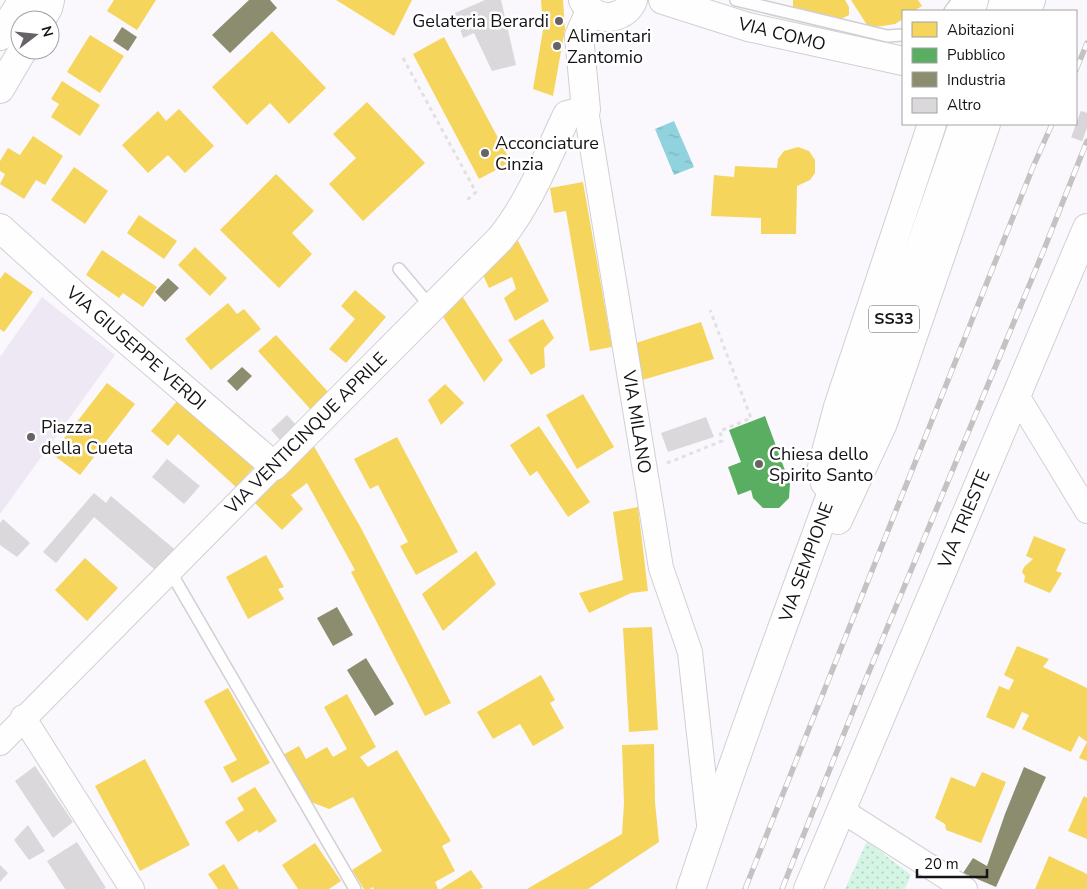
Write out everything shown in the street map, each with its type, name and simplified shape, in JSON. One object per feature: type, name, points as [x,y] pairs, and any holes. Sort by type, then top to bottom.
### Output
[{"type":"street","points":[[0,36],[22,0]]},
{"type":"street","points":[[587,5],[604,17],[619,16],[631,6],[634,0]]},
{"type":"street","name":"VIA COMO","points":[[663,0],[706,6],[748,27],[902,61]]},
{"type":"street","name":"VIA MILANO","points":[[587,5],[579,36],[586,110],[661,568],[690,652],[710,833]]},
{"type":"street","points":[[0,89],[17,60]]},
{"type":"street","name":"VIA VENTICINQUE APRILE","points":[[0,743],[23,717],[500,239],[524,206],[567,115],[586,110]]},
{"type":"street","points":[[828,500],[822,467],[838,407],[932,125]]},
{"type":"street","points":[[808,556],[831,536],[883,423],[986,125]]},
{"type":"street","name":"VIA SEMPIONE","points":[[691,889],[961,130]]},
{"type":"street","name":"VIA GIUSEPPE VERDI","points":[[0,228],[79,300],[274,466]]},
{"type":"street","name":"VIA TRIESTE","points":[[808,889],[1087,228]]},
{"type":"street","points":[[1016,394],[1087,511]]},
{"type":"street","points":[[23,717],[132,889]]},
{"type":"street","points":[[841,810],[965,889]]},
{"type":"lane","points":[[736,0],[746,4],[887,36],[902,35]]},
{"type":"lane","points":[[399,269],[431,307]]},
{"type":"lane","points":[[170,571],[355,889]]},
{"type":"path","points":[[403,58],[476,192],[466,200]]},
{"type":"path","points":[[658,467],[722,441],[720,431],[751,418],[710,310]]},
{"type":"shaded area","name":"Piazza della Cueta","points":[[42,297],[115,355],[0,514],[0,357]]},
{"type":"green space","points":[[867,841],[911,875],[905,889],[845,889]]},
{"type":"water","points":[[674,121],[694,167],[674,175],[655,129]]},
{"type":"building: Abitazioni","points":[[114,0],[156,0],[137,30],[107,11]]},
{"type":"building: Abitazioni","points":[[336,0],[412,0],[394,36]]},
{"type":"building: Abitazioni","points":[[541,0],[563,0],[565,29],[553,96],[533,89],[543,30]]},
{"type":"building: Abitazioni","points":[[793,0],[845,0],[849,7],[849,15],[837,21],[793,9]]},
{"type":"building: Abitazioni","points":[[851,0],[918,0],[922,6],[916,10],[902,10],[902,20],[895,24],[869,28]]},
{"type":"building: Abitazioni","points":[[272,31],[326,88],[289,124],[270,103],[247,125],[212,87]]},
{"type":"building: Abitazioni","points":[[90,35],[124,56],[100,93],[67,72]]},
{"type":"building: Abitazioni","points":[[444,37],[511,162],[479,179],[413,54]]},
{"type":"building: Abitazioni","points":[[62,81],[100,105],[80,136],[51,117],[59,104],[51,99]]},
{"type":"building: Abitazioni","points":[[367,102],[425,163],[363,221],[329,184],[356,158],[333,134]]},
{"type":"building: Abitazioni","points":[[179,109],[214,146],[185,173],[168,155],[148,173],[122,145],[158,111],[166,121]]},
{"type":"building: Abitazioni","points":[[33,136],[63,156],[45,185],[36,180],[24,199],[0,184],[5,174],[0,171],[0,161],[8,148],[20,155]]},
{"type":"building: Abitazioni","points":[[798,147],[809,151],[815,160],[815,173],[810,180],[797,186],[796,234],[761,234],[761,218],[711,216],[714,175],[734,177],[735,166],[777,168],[778,159],[784,151]]},
{"type":"building: Abitazioni","points":[[74,167],[108,191],[85,224],[51,200]]},
{"type":"building: Abitazioni","points":[[276,174],[314,211],[292,233],[312,254],[279,288],[220,230]]},
{"type":"building: Abitazioni","points":[[583,182],[612,347],[590,351],[566,211],[554,213],[550,188]]},
{"type":"building: Abitazioni","points":[[139,215],[177,241],[164,259],[127,233]]},
{"type":"building: Abitazioni","points":[[515,235],[549,301],[515,321],[504,298],[516,289],[512,277],[489,288],[482,273]]},
{"type":"building: Abitazioni","points":[[195,247],[227,278],[210,296],[178,265]]},
{"type":"building: Abitazioni","points":[[102,250],[157,287],[143,307],[123,293],[119,298],[86,275]]},
{"type":"building: Abitazioni","points":[[5,272],[33,292],[4,332],[0,329],[0,279]]},
{"type":"building: Abitazioni","points":[[355,290],[386,317],[346,363],[329,349],[355,319],[341,306]]},
{"type":"building: Abitazioni","points":[[462,296],[503,360],[484,382],[442,315]]},
{"type":"building: Abitazioni","points":[[228,303],[237,314],[244,309],[261,329],[211,370],[185,339]]},
{"type":"building: Abitazioni","points":[[543,319],[554,338],[544,348],[545,367],[531,375],[508,340]]},
{"type":"building: Abitazioni","points":[[701,322],[714,359],[639,381],[633,344]]},
{"type":"building: Abitazioni","points":[[276,335],[330,394],[312,411],[258,351]]},
{"type":"building: Abitazioni","points":[[107,383],[135,404],[80,475],[52,454]]},
{"type":"building: Abitazioni","points":[[445,384],[464,403],[441,425],[428,400]]},
{"type":"building: Abitazioni","points":[[583,394],[614,447],[577,469],[546,415]]},
{"type":"building: Abitazioni","points":[[179,399],[254,467],[236,487],[178,434],[168,446],[151,431]]},
{"type":"building: Abitazioni","points":[[539,426],[590,502],[568,517],[537,471],[530,476],[510,445]]},
{"type":"building: Abitazioni","points":[[397,437],[458,552],[416,575],[400,546],[408,542],[378,485],[370,489],[354,459]]},
{"type":"building: Abitazioni","points":[[312,443],[361,528],[451,703],[425,716],[351,572],[355,570],[307,483],[291,495],[303,509],[282,530],[254,502]]},
{"type":"building: Abitazioni","points":[[638,507],[648,591],[631,593],[589,613],[579,593],[623,580],[613,512]]},
{"type":"building: Abitazioni","points":[[1034,536],[1066,549],[1056,571],[1062,573],[1050,593],[1024,582],[1025,576],[1022,572],[1024,567],[1033,559],[1026,556]]},
{"type":"building: Abitazioni","points":[[476,551],[496,584],[443,631],[422,594]]},
{"type":"building: Abitazioni","points":[[266,555],[284,587],[278,589],[284,599],[248,619],[226,577]]},
{"type":"building: Abitazioni","points":[[85,558],[118,588],[87,621],[55,590]]},
{"type":"building: Abitazioni","points":[[652,627],[658,730],[629,732],[623,628]]},
{"type":"building: Abitazioni","points":[[1017,646],[1049,659],[1043,667],[1087,688],[1087,742],[1079,736],[1071,752],[1022,729],[1029,715],[1022,712],[1014,729],[986,717],[999,686],[1009,690],[1014,680],[1004,675]]},
{"type":"building: Abitazioni","points":[[541,675],[555,700],[550,703],[564,728],[533,746],[520,724],[493,739],[477,712]]},
{"type":"building: Abitazioni","points":[[228,688],[270,763],[232,783],[223,767],[237,760],[204,701]]},
{"type":"building: Abitazioni","points":[[347,694],[376,747],[360,757],[368,767],[397,750],[451,841],[442,846],[455,871],[435,882],[438,889],[374,889],[373,887],[364,889],[352,870],[382,851],[353,797],[329,809],[311,802],[301,790],[281,756],[299,746],[306,759],[327,747],[333,757],[347,749],[324,707]]},
{"type":"building: Abitazioni","points":[[1087,742],[1087,761],[1079,758]]},
{"type":"building: Abitazioni","points":[[654,744],[655,802],[659,842],[588,889],[527,889],[622,834],[624,803],[622,745]]},
{"type":"building: Abitazioni","points":[[145,759],[190,845],[140,871],[95,786]]},
{"type":"building: Abitazioni","points":[[982,772],[1006,782],[981,843],[946,830],[945,824],[935,818],[951,777],[975,787]]},
{"type":"building: Abitazioni","points":[[255,787],[277,821],[259,833],[257,830],[238,842],[225,822],[244,810],[237,798]]},
{"type":"building: Abitazioni","points":[[1084,796],[1087,798],[1087,839],[1068,831]]},
{"type":"building: Abitazioni","points":[[315,843],[341,881],[329,889],[298,889],[282,865]]},
{"type":"building: Abitazioni","points":[[1049,856],[1087,874],[1087,889],[1035,889]]},
{"type":"building: Abitazioni","points":[[224,864],[239,889],[218,889],[208,874]]},
{"type":"building: Abitazioni","points":[[471,870],[483,887],[480,889],[441,889]]},
{"type":"building: Pubblico","name":"Chiesa dello Spirito Santo","points":[[765,416],[790,484],[789,498],[779,508],[763,508],[753,498],[751,490],[738,495],[728,467],[741,462],[729,430]]},
{"type":"building: Industria","points":[[249,0],[270,0],[277,8],[230,53],[212,35]]},
{"type":"building: Industria","points":[[122,27],[137,37],[128,51],[113,41]]},
{"type":"building: Industria","points":[[168,278],[179,288],[165,302],[155,292]]},
{"type":"building: Industria","points":[[242,367],[252,376],[237,391],[227,381]]},
{"type":"building: Industria","points":[[337,607],[353,635],[333,646],[317,618]]},
{"type":"building: Industria","points":[[366,658],[394,704],[375,716],[347,670]]},
{"type":"building: Industria","points":[[1024,767],[1046,777],[996,887],[963,873],[973,858],[987,866]]},
{"type":"building: Altro","points":[[485,0],[501,0],[516,65],[492,71],[474,33],[463,38],[455,13]]},
{"type":"building: Altro","points":[[287,415],[297,426],[281,441],[271,430]]},
{"type":"building: Altro","points":[[706,417],[714,437],[668,452],[661,433]]},
{"type":"building: Altro","points":[[167,459],[200,486],[184,504],[152,477]]},
{"type":"building: Altro","points":[[94,493],[106,503],[111,496],[179,553],[161,575],[94,517],[56,563],[43,552]]},
{"type":"building: Altro","points":[[3,519],[30,543],[17,557],[0,545],[0,523]]},
{"type":"building: Altro","points":[[35,766],[73,822],[53,838],[15,781]]},
{"type":"building: Altro","points":[[28,825],[45,851],[29,860],[14,840]]},
{"type":"building: Altro","points":[[77,842],[106,888],[65,889],[47,861]]},
{"type":"building: Altro","points":[[0,865],[8,873],[0,882]]},
{"type":"tunnel","points":[[1077,124],[1087,128]]},
{"type":"railway","points":[[1077,68],[1087,43]]},
{"type":"railway","points":[[745,889],[1033,167],[1052,125]]},
{"type":"railway","points":[[782,889],[861,691],[1087,141]]},
{"type":"place","name":"Gelateria Berardi","points":[[559,21]]},
{"type":"place","name":"Alimentari Zantomio","points":[[557,46]]},
{"type":"place","name":"Acconciature Cinzia","points":[[485,153]]},
{"type":"place","name":"Piazza della Cueta","points":[[31,437]]},
{"type":"place","name":"Chiesa dello Spirito Santo","points":[[759,464]]}]
